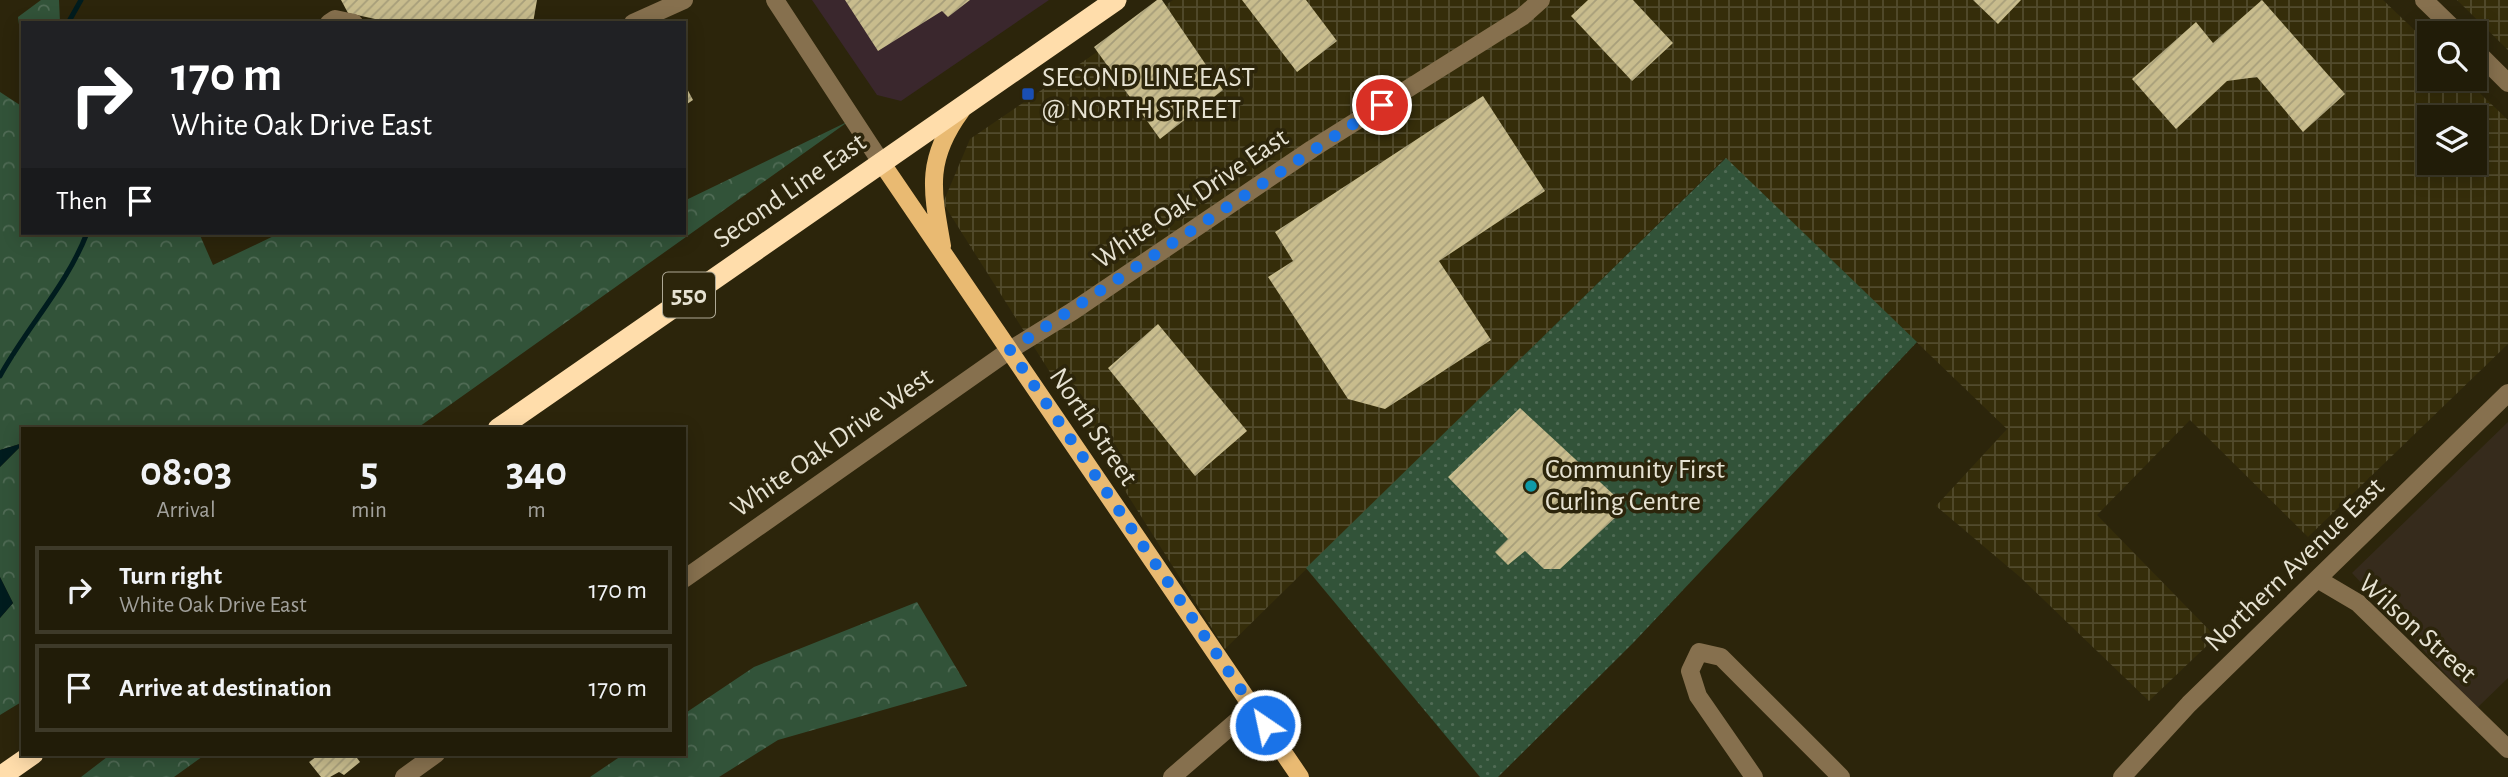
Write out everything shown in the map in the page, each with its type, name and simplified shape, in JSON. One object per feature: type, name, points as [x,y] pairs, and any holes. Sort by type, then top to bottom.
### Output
[{"type":"highway","name":"Second Line East","points":[[501,427],[1116,0]]},
{"type":"highway","points":[[0,777],[30,756]]},
{"type":"main road","points":[[944,253],[932,189],[933,170],[945,133],[966,104]]},
{"type":"main road","name":"North Street","points":[[881,162],[1300,777]]},
{"type":"street","points":[[637,21],[684,0]]},
{"type":"street","name":"North Street","points":[[775,0],[881,162]]},
{"type":"street","name":"White Oak Drive East","points":[[1010,350],[1312,149],[1522,17],[1541,0]]},
{"type":"street","points":[[2424,0],[2446,21]]},
{"type":"street","points":[[2487,62],[2508,83]]},
{"type":"street","name":"White Oak Drive West","points":[[686,578],[1010,350]]},
{"type":"street","name":"Northern Avenue East","points":[[2122,777],[2189,704],[2508,393]]},
{"type":"street","name":"Wilson Street","points":[[2319,580],[2358,603],[2508,749]]},
{"type":"street","points":[[1754,777],[1698,696],[1690,671],[1699,652],[1721,657],[1841,777]]},
{"type":"street","points":[[1172,777],[1253,707]]},
{"type":"street","points":[[404,777],[433,756]]},
{"type":"shaded area","points":[[812,0],[1049,0],[901,101],[877,95]]},
{"type":"shaded area","points":[[1173,0],[2383,0],[2417,33],[2417,91],[2478,91],[2508,120],[2508,344],[2308,537],[2190,420],[2097,515],[2216,637],[2149,701],[2020,577],[1936,506],[2007,429],[1725,158],[1225,649],[943,203],[970,139]]},
{"type":"shaded area","points":[[2457,0],[2508,0],[2508,50],[2487,29],[2487,21],[2478,21]]},
{"type":"shaded area","points":[[2508,422],[2508,678],[2477,708],[2352,573]]},
{"type":"green space","points":[[41,0],[59,0],[60,21],[21,21],[21,39],[18,17]]},
{"type":"green space","points":[[0,92],[21,106],[21,235],[200,235],[213,265],[276,235],[686,235],[686,200],[849,121],[419,427],[21,427],[21,444],[0,450]]},
{"type":"green space","points":[[1726,158],[1917,342],[1633,643],[1498,777],[1480,777],[1306,568]]},
{"type":"green space","points":[[21,446],[21,702],[0,715],[0,618],[13,603],[0,577],[0,467]]},
{"type":"green space","points":[[917,602],[967,686],[778,740],[719,777],[590,777],[621,756],[686,756],[686,713],[754,667]]},
{"type":"green space","points":[[108,756],[203,756],[174,777],[81,777]]},
{"type":"water","points":[[21,444],[0,467],[0,450]]},
{"type":"water","points":[[0,577],[13,603],[0,618]]},
{"type":"building","points":[[341,0],[537,0],[533,21],[384,21],[348,13]]},
{"type":"building","points":[[845,0],[970,0],[948,17],[942,11],[878,51]]},
{"type":"building","points":[[1157,0],[1162,0],[1223,90],[1160,139],[1094,47]]},
{"type":"building","points":[[1242,0],[1306,0],[1337,41],[1297,72]]},
{"type":"building","points":[[1588,0],[1633,0],[1673,43],[1632,81],[1571,16]]},
{"type":"building","points":[[1973,0],[2021,0],[1998,24]]},
{"type":"building","points":[[2262,0],[2345,94],[2303,132],[2257,77],[2227,81],[2176,129],[2132,79],[2196,22],[2213,43]]},
{"type":"building","points":[[686,87],[693,100],[686,105]]},
{"type":"building","points":[[1483,96],[1545,191],[1439,261],[1491,340],[1385,409],[1348,399],[1268,277],[1293,261],[1275,232]]},
{"type":"building","points":[[1158,324],[1247,431],[1195,476],[1108,368]]},
{"type":"building","name":"Community First Curling Centre","points":[[1520,408],[1614,495],[1605,504],[1617,516],[1560,569],[1544,569],[1525,551],[1508,565],[1495,552],[1508,539],[1448,477]]},
{"type":"building","points":[[317,756],[356,756],[360,762],[344,775],[339,772],[330,777],[321,777],[309,762]]},
{"type":"waterway","points":[[69,21],[81,0]]},
{"type":"waterway","points":[[0,376],[69,270],[86,235]]},
{"type":"place","name":"SECOND LINE EAST @ NORTH STREET","points":[[1028,94]]},
{"type":"place","name":"Community First Curling Centre","points":[[1531,486]]},
{"type":"route","points":[[1265,725],[1010,350],[1382,105]]}]
